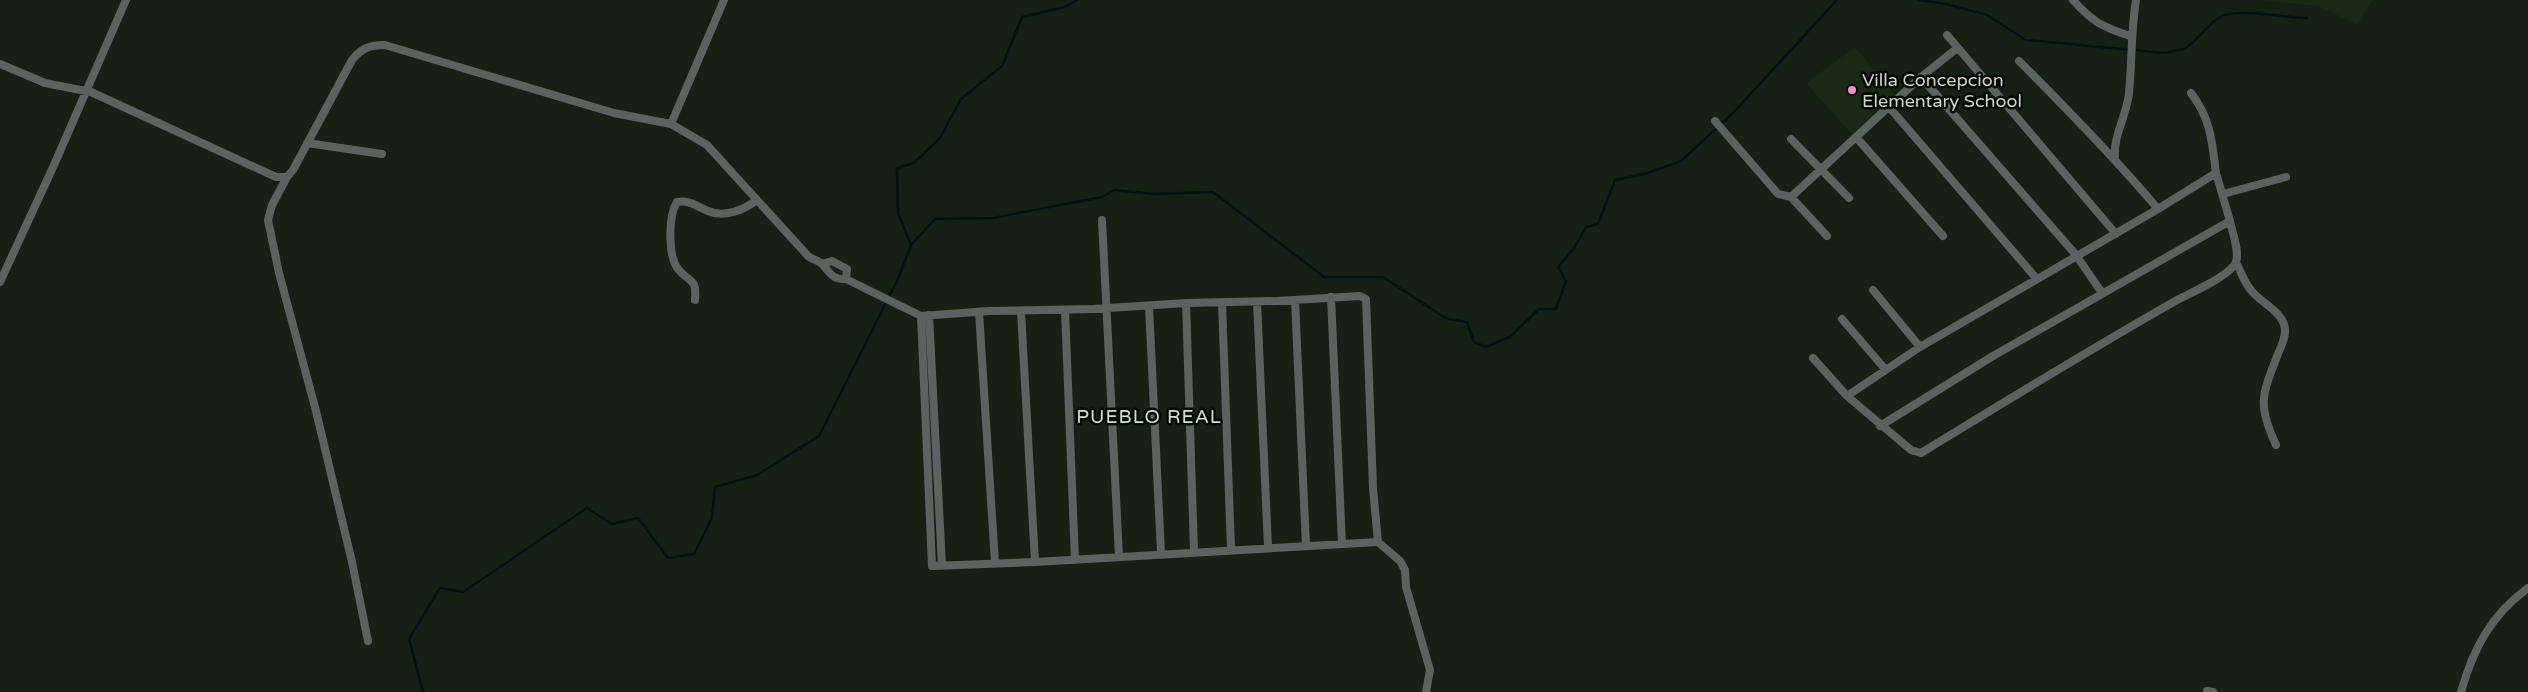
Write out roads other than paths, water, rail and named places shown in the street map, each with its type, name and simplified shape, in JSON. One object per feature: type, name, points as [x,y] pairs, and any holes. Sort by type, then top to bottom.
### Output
[{"type":"street","points":[[0,282],[54,165],[126,0]]},
{"type":"street","points":[[671,124],[724,0]]},
{"type":"street","points":[[2073,0],[2088,17],[2102,26],[2130,38]]},
{"type":"street","points":[[2115,158],[2114,151],[2125,115],[2129,92],[2130,38],[2136,0]]},
{"type":"street","points":[[1946,35],[2116,234]]},
{"type":"street","points":[[368,640],[352,562],[268,220],[272,205],[352,60],[361,50],[371,45],[385,44],[614,113],[671,124],[707,145],[808,256],[822,264],[828,273],[838,280],[846,279],[925,316],[979,312],[1065,310],[1186,303],[1257,302],[1360,296],[1366,299],[1373,478],[1378,542]]},
{"type":"street","points":[[1791,197],[1921,77],[1956,49]]},
{"type":"street","points":[[2020,61],[2071,112],[2092,138],[2115,158],[2158,209]]},
{"type":"street","points":[[0,64],[45,83],[86,90],[276,177],[287,177]]},
{"type":"street","points":[[1921,77],[2076,255],[2102,293]]},
{"type":"street","points":[[2191,92],[2201,106],[2209,124],[2216,173],[2230,221],[2236,262],[2250,290],[2282,320],[2285,329],[2284,338],[2264,389],[2262,406],[2266,423],[2276,445]]},
{"type":"street","points":[[1889,107],[2036,278]]},
{"type":"street","points":[[1715,121],[1778,194],[1791,197],[1827,236]]},
{"type":"street","points":[[1856,137],[1943,236]]},
{"type":"street","points":[[1791,139],[1849,198]]},
{"type":"street","points":[[307,143],[382,154]]},
{"type":"street","points":[[1847,396],[1920,347],[2036,278],[2116,234],[2216,173]]},
{"type":"street","points":[[2223,194],[2286,177]]},
{"type":"street","points":[[695,300],[696,286],[692,280],[678,269],[672,256],[670,218],[673,209],[678,202],[686,201],[714,213],[724,214],[748,206],[757,200]]},
{"type":"street","points":[[1102,220],[1119,556]]},
{"type":"street","points":[[1880,426],[1993,356],[2230,221]]},
{"type":"street","points":[[822,264],[832,261],[847,270],[846,279]]},
{"type":"street","points":[[1813,358],[1847,396],[1880,426],[1914,452],[1921,453],[2130,327],[2216,279],[2236,262]]},
{"type":"street","points":[[1873,290],[1920,347]]},
{"type":"street","points":[[1331,297],[1342,544]]},
{"type":"street","points":[[1296,300],[1306,546]]},
{"type":"street","points":[[1257,302],[1268,547]]},
{"type":"street","points":[[1186,303],[1194,551]]},
{"type":"street","points":[[1222,303],[1231,549]]},
{"type":"street","points":[[1149,306],[1161,553]]},
{"type":"street","points":[[1065,310],[1075,560]]},
{"type":"street","points":[[1021,311],[1035,562]]},
{"type":"street","points":[[979,312],[995,563]]},
{"type":"street","points":[[925,316],[932,566],[1075,560],[1194,551],[1378,542],[1400,561],[1405,570],[1406,587],[1430,670],[1426,692]]},
{"type":"street","points":[[1842,319],[1885,369]]},
{"type":"street","points":[[2461,692],[2470,659],[2488,629],[2528,588]]},
{"type":"waterway","points":[[423,692],[409,639],[440,588],[463,592],[587,508],[612,524],[638,518],[668,558],[694,554],[712,518],[715,487],[757,475],[819,436],[897,281],[911,245],[898,213],[897,168],[914,163],[940,138],[961,99],[1002,66],[1022,17],[1065,7],[1077,0]]},
{"type":"waterway","points":[[911,245],[935,219],[993,218],[1102,197],[1114,190],[1155,194],[1213,192],[1324,277],[1383,277],[1447,319],[1467,322],[1474,342],[1486,347],[1510,337],[1539,309],[1556,309],[1566,281],[1558,267],[1574,248],[1586,227],[1598,224],[1615,180],[1648,173],[1681,161],[1733,113],[1837,0]]},
{"type":"waterway","points":[[1918,0],[1947,4],[1987,15],[2026,40],[2165,53],[2185,48],[2217,19],[2229,14],[2251,13],[2307,18]]},
{"type":"place","name":"Villa Concepcion Elementary School","points":[[1852,90]]},
{"type":"district","name":"PUEBLO REAL","points":[[1149,416]]}]
